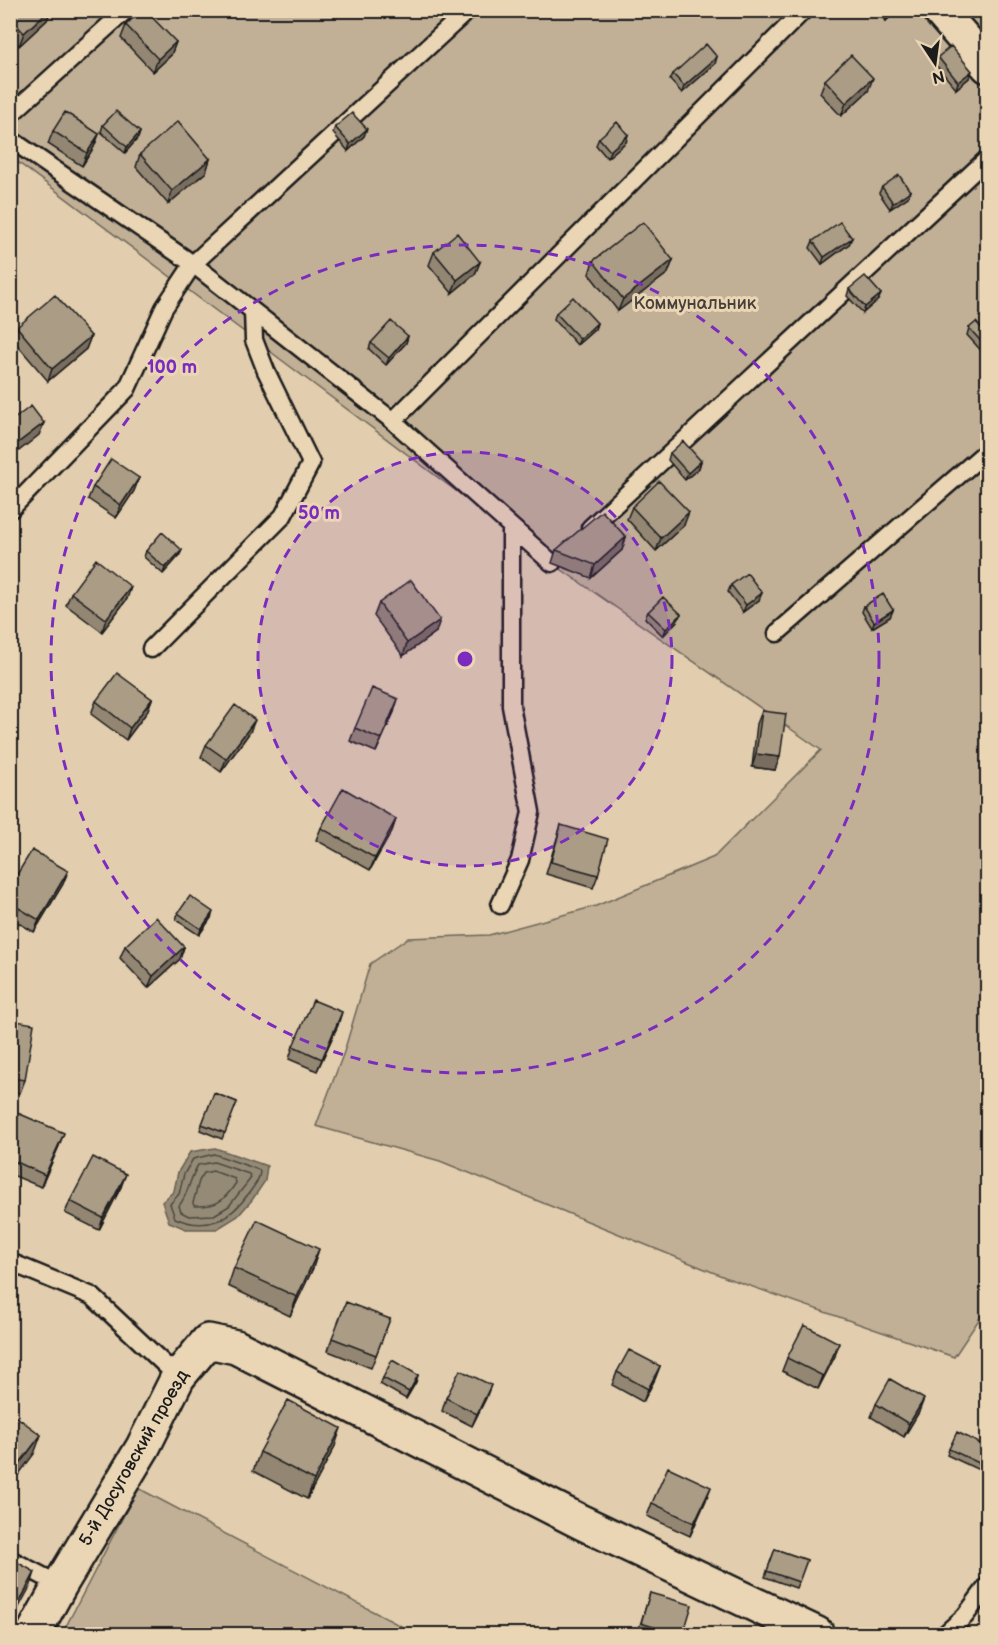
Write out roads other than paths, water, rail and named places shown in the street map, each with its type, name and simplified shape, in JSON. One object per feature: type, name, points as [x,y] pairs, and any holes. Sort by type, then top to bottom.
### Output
[{"type":"street","points":[[939,10],[987,66]]},
{"type":"street","name":"5-й Досуговский проезд","points":[[33,1635],[60,1585],[143,1447],[178,1377],[208,1341],[236,1347],[581,1522],[817,1635]]},
{"type":"lane","points":[[10,115],[126,10]]},
{"type":"lane","points":[[10,510],[127,389],[164,308],[193,264],[468,10]]},
{"type":"lane","points":[[393,422],[804,10]]},
{"type":"lane","points":[[10,139],[193,264],[393,422],[556,559],[512,532],[511,706],[531,812],[520,860],[500,905]]},
{"type":"lane","points":[[578,539],[987,158]]},
{"type":"lane","points":[[151,649],[283,516],[311,463],[262,361],[254,340],[253,311]]},
{"type":"lane","points":[[777,633],[987,450]]},
{"type":"lane","points":[[10,1262],[92,1296],[178,1377]]},
{"type":"lane","points":[[10,1559],[60,1585]]},
{"type":"lane","points":[[945,1635],[965,1616],[987,1585]]},
{"type":"water","points":[[215,1148],[267,1166],[265,1181],[238,1216],[217,1229],[186,1229],[169,1222],[162,1202],[174,1191],[178,1172],[190,1152]]},
{"type":"park label","name":"Коммунальник","points":[[695,303]]}]
